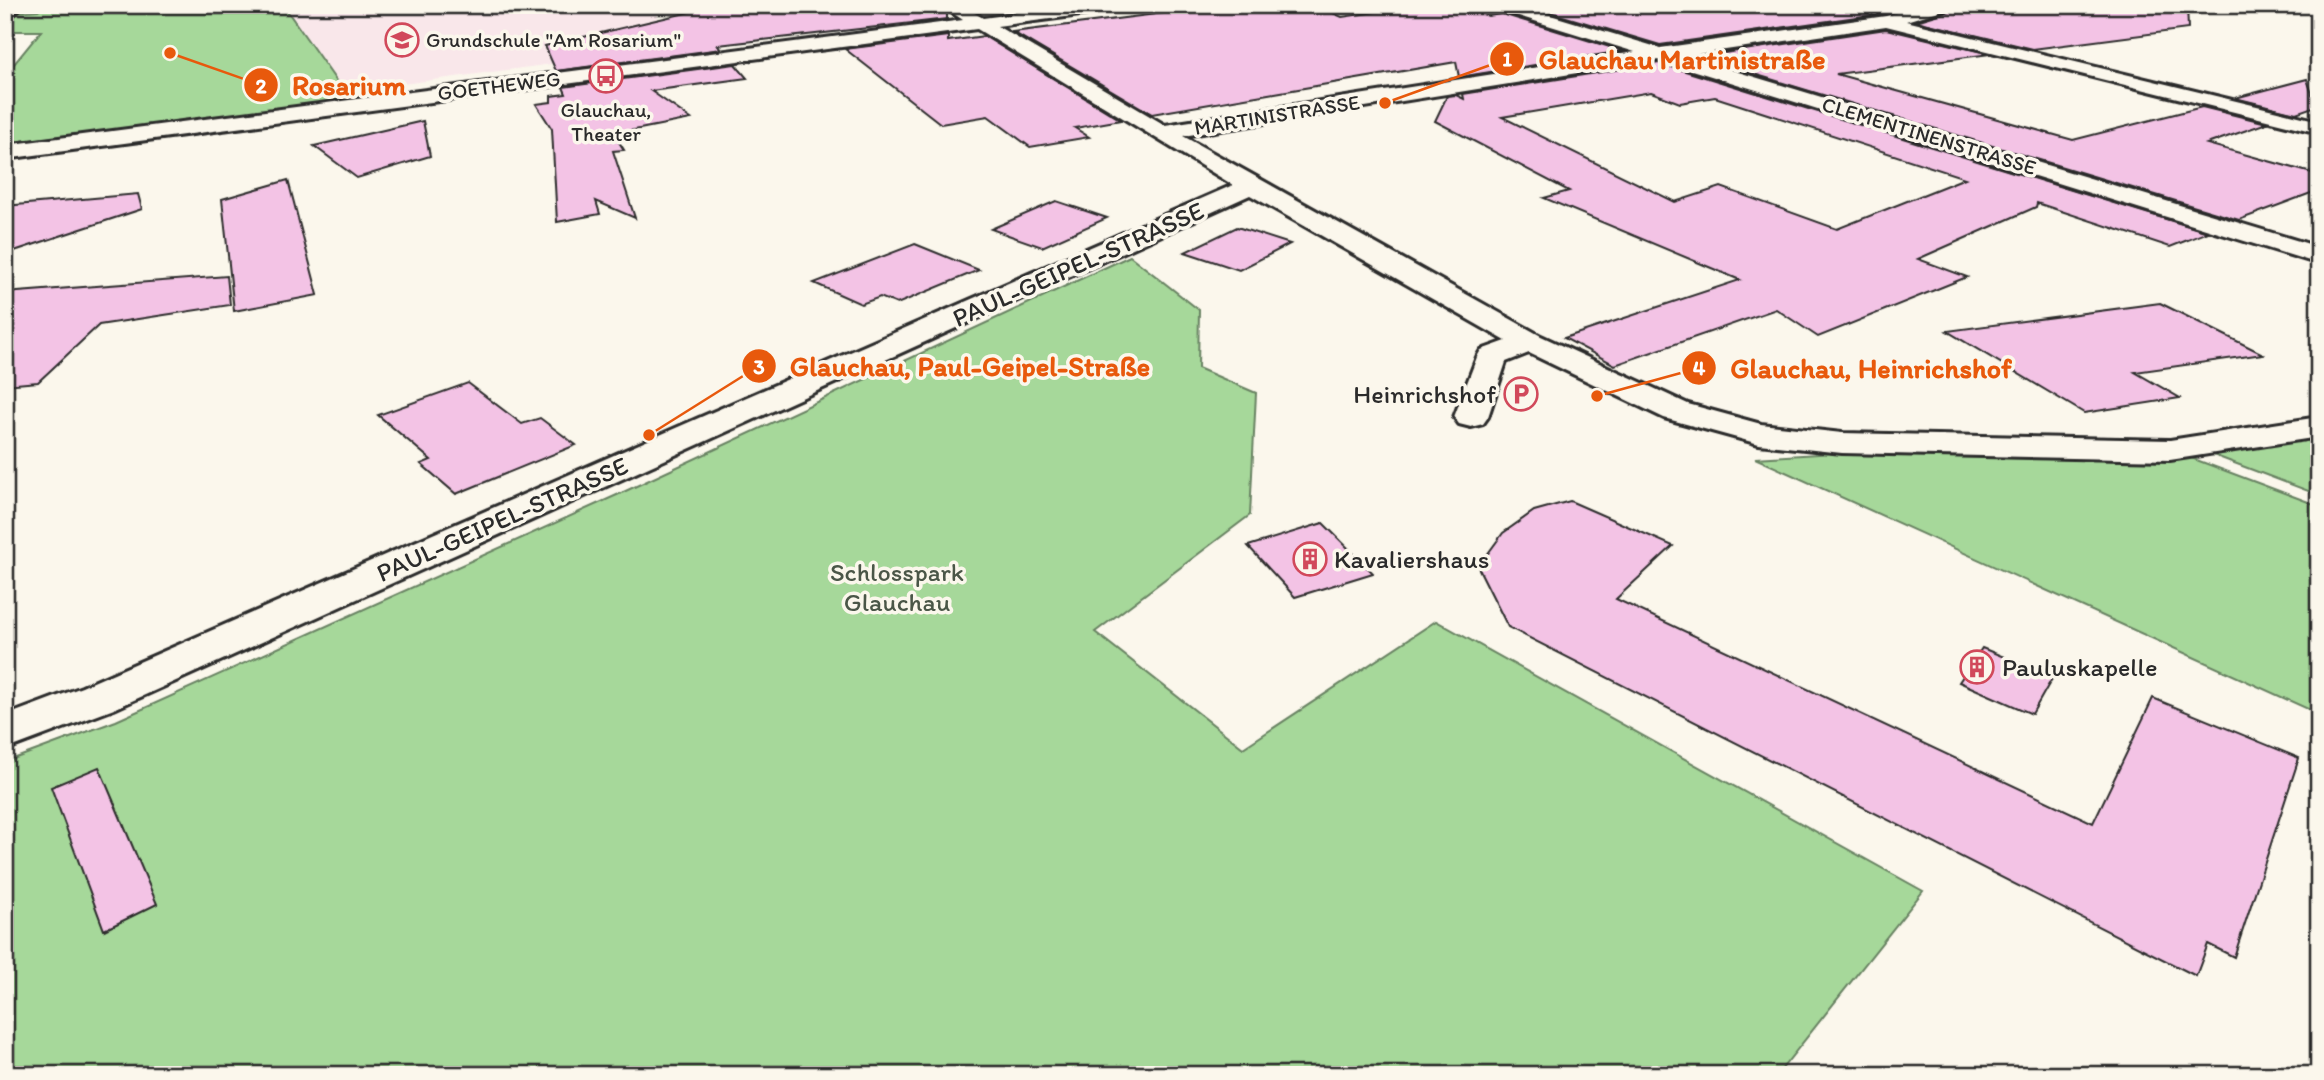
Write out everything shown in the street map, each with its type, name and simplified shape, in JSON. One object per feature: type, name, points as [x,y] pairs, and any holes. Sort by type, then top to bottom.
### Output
[{"type":"street","points":[[5,13],[15,5]]},
{"type":"street","points":[[949,5],[1165,132],[1251,186],[1530,342],[1676,411],[1723,426],[1759,434],[1842,443],[2170,450],[2319,427]]},
{"type":"street","name":"GOETHEWEG","points":[[5,152],[1119,5]]},
{"type":"street","name":"CLEMENTINENSTRASSE","points":[[1499,5],[2319,256]]},
{"type":"street","points":[[1887,21],[1943,5]]},
{"type":"street","points":[[1887,21],[2319,127]]},
{"type":"street","name":"MARTINISTRASSE","points":[[1165,132],[1887,21]]},
{"type":"street","name":"PAUL-GEIPEL-STRASSE","points":[[5,734],[98,698],[1099,256],[1251,186]]},
{"type":"street","points":[[1472,417],[1492,357],[1530,342]]},
{"type":"shaded area","name":"Grundschule \"Am Rosarium\"","points":[[283,5],[656,5],[663,49],[344,92]]},
{"type":"green space","points":[[45,5],[283,5],[344,92],[343,106],[261,112],[5,143],[5,75],[41,31],[5,31],[5,13],[38,10]]},
{"type":"green space","name":"Schlosspark Glauchau","points":[[1130,256],[1199,310],[1198,368],[1256,393],[1250,515],[1095,632],[1243,748],[1436,621],[1923,891],[1777,1075],[5,1075],[5,762],[116,721],[617,495]]},
{"type":"green space","points":[[2319,431],[2319,495],[2192,447]]},
{"type":"green space","points":[[1948,446],[2170,450],[2319,506],[2319,714],[1755,458]]},
{"type":"building","points":[[720,5],[938,5],[947,12],[947,19],[718,45],[721,49],[556,71],[545,46]]},
{"type":"building","points":[[1228,5],[1298,5],[1310,11],[1324,9],[1342,17],[1423,5],[1458,5],[1488,16],[1502,14],[1623,51],[1459,77],[1456,62],[1152,114],[1013,32]]},
{"type":"building","points":[[1555,5],[1914,5],[1885,13],[1660,45],[1536,8]]},
{"type":"building","points":[[1953,5],[2187,5],[2188,29],[2033,49],[1916,21],[1950,11]]},
{"type":"building","points":[[1886,29],[1990,54],[1836,74],[2073,140],[2202,107],[2267,123],[2207,144],[2319,175],[2319,190],[2239,220],[1697,57]]},
{"type":"building","points":[[948,36],[948,41],[984,36],[1121,120],[1075,128],[1089,137],[1030,147],[988,116],[941,124],[845,49]]},
{"type":"building","points":[[1659,63],[2208,232],[2170,247],[2037,203],[2036,207],[1918,259],[1967,277],[1818,337],[1776,309],[1615,365],[1564,338],[1740,280],[1544,198],[1569,191],[1435,121],[1447,96],[1456,95],[1464,99],[1463,94]],"holes":[[[1651,92],[1680,103],[1715,97],[1965,178],[1837,229],[1721,187],[1675,202],[1502,117]]]},
{"type":"building","points":[[735,64],[747,78],[651,91],[691,119],[614,134],[624,150],[613,151],[635,218],[596,201],[600,214],[557,222],[552,129],[536,104],[551,102],[551,96],[566,94],[563,87]]},
{"type":"building","points":[[2307,79],[2316,106],[2296,113],[2235,98]]},
{"type":"building","points":[[423,121],[430,156],[357,178],[314,146]]},
{"type":"building","points":[[288,180],[318,295],[234,311],[222,199]]},
{"type":"building","points":[[138,194],[142,209],[5,254],[5,206]]},
{"type":"building","points":[[1056,201],[1107,218],[1042,247],[991,229]]},
{"type":"building","points":[[1237,227],[1290,244],[1239,270],[1185,252]]},
{"type":"building","points":[[915,244],[979,270],[897,304],[880,297],[861,304],[814,283]]},
{"type":"building","points":[[227,276],[230,305],[99,325],[38,382],[5,385],[5,293]]},
{"type":"building","points":[[2160,303],[2263,354],[2135,372],[2180,398],[2084,413],[1947,331]]},
{"type":"building","points":[[468,383],[522,424],[540,418],[576,445],[456,494],[421,464],[431,460],[378,415]]},
{"type":"building","points":[[1570,501],[1673,546],[1616,599],[2093,823],[2153,698],[2299,758],[2234,957],[2208,944],[2196,976],[1508,627],[1478,567],[1503,533],[1534,511]]},
{"type":"building","name":"Kavaliershaus","points":[[1323,523],[1373,573],[1295,597],[1248,546]]},
{"type":"building","points":[[1982,648],[2053,677],[2032,714],[1959,682]]},
{"type":"building","points":[[99,767],[157,904],[104,930],[51,787]]},
{"type":"place","name":"Grundschule \"Am Rosarium\"","points":[[402,40]]},
{"type":"place","name":"Rosarium","points":[[170,53]]},
{"type":"place","name":"Glauchau, Theater","points":[[606,76]]},
{"type":"place","name":"Glauchau Martinistraße","points":[[1385,103]]},
{"type":"place","name":"Heinrichshof","points":[[1521,394]]},
{"type":"place","name":"Glauchau, Heinrichshof","points":[[1597,396]]},
{"type":"place","name":"Glauchau, Paul-Geipel-Straße","points":[[649,435]]},
{"type":"place","name":"Kavaliershaus","points":[[1310,559]]},
{"type":"place","name":"Pauluskapelle","points":[[1977,667]]}]
